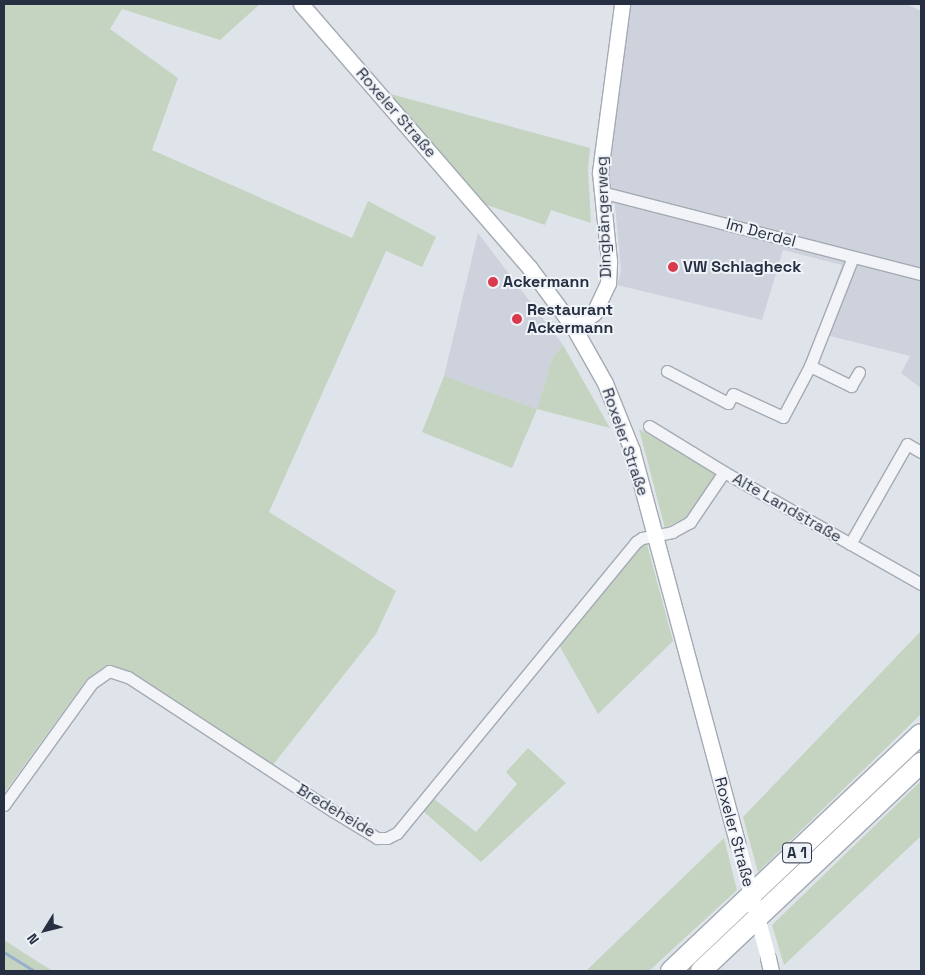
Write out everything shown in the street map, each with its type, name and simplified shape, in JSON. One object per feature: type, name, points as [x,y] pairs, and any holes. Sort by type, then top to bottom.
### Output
[{"type":"highway","name":"A 1","points":[[671,971],[921,734]]},
{"type":"highway","name":"A 1","points":[[701,971],[921,762]]},
{"type":"main road","name":"Roxeler Straße","points":[[301,4],[498,231],[574,328],[605,382],[619,416],[656,535],[769,965]]},
{"type":"main road","name":"Dingbängerweg","points":[[574,328],[594,314],[608,282],[609,261],[601,192],[602,144],[622,4]]},
{"type":"street","name":"Im Derdel","points":[[601,192],[921,274]]},
{"type":"street","points":[[667,371],[728,403],[733,394],[783,417],[810,366],[853,257]]},
{"type":"street","points":[[810,366],[851,386],[859,372]]},
{"type":"street","name":"Alte Landstraße","points":[[649,426],[724,472],[921,584]]},
{"type":"street","name":"Alte Landstraße","points":[[850,544],[907,444],[921,452]]},
{"type":"street","name":"Alte Landstraße","points":[[656,535],[672,532],[690,522],[724,472]]},
{"type":"street","name":"Bredeheide","points":[[4,805],[92,683],[109,671],[128,677],[377,838],[387,838],[397,834],[636,542],[656,535]]},
{"type":"shaded area","points":[[628,4],[906,4],[921,11],[921,388],[901,373],[910,356],[818,333],[842,265],[783,250],[762,320],[617,285],[621,271],[614,194],[605,170]]},
{"type":"shaded area","points":[[478,233],[563,345],[553,357],[537,409],[444,376]]},
{"type":"green space","points":[[4,4],[260,4],[220,40],[122,9],[110,29],[178,78],[152,150],[352,238],[368,201],[436,237],[422,267],[386,251],[269,512],[396,591],[376,634],[272,766],[125,670],[105,666],[87,679],[4,793]]},
{"type":"green space","points":[[383,92],[590,148],[588,169],[591,223],[551,210],[545,225],[484,204]]},
{"type":"green space","points":[[563,345],[610,428],[537,409],[553,357]]},
{"type":"green space","points":[[444,376],[537,409],[512,468],[422,432]]},
{"type":"green space","points":[[639,429],[717,473],[689,516],[665,528]]},
{"type":"green space","points":[[645,537],[673,641],[598,714],[559,645]]},
{"type":"green space","points":[[921,631],[921,714],[758,872],[743,817]]},
{"type":"green space","points":[[528,748],[566,783],[481,862],[423,811],[433,798],[476,832],[517,784],[506,772]]},
{"type":"green space","points":[[921,781],[921,836],[784,965],[772,925]]},
{"type":"green space","points":[[724,838],[737,890],[649,971],[586,971]]},
{"type":"green space","points":[[4,940],[46,967],[54,971],[4,971]]},
{"type":"waterway","points":[[4,952],[34,971]]},
{"type":"place","name":"VW Schlagheck","points":[[673,267]]},
{"type":"place","name":"Ackermann","points":[[493,282]]},
{"type":"place","name":"Restaurant Ackermann","points":[[517,319]]}]
